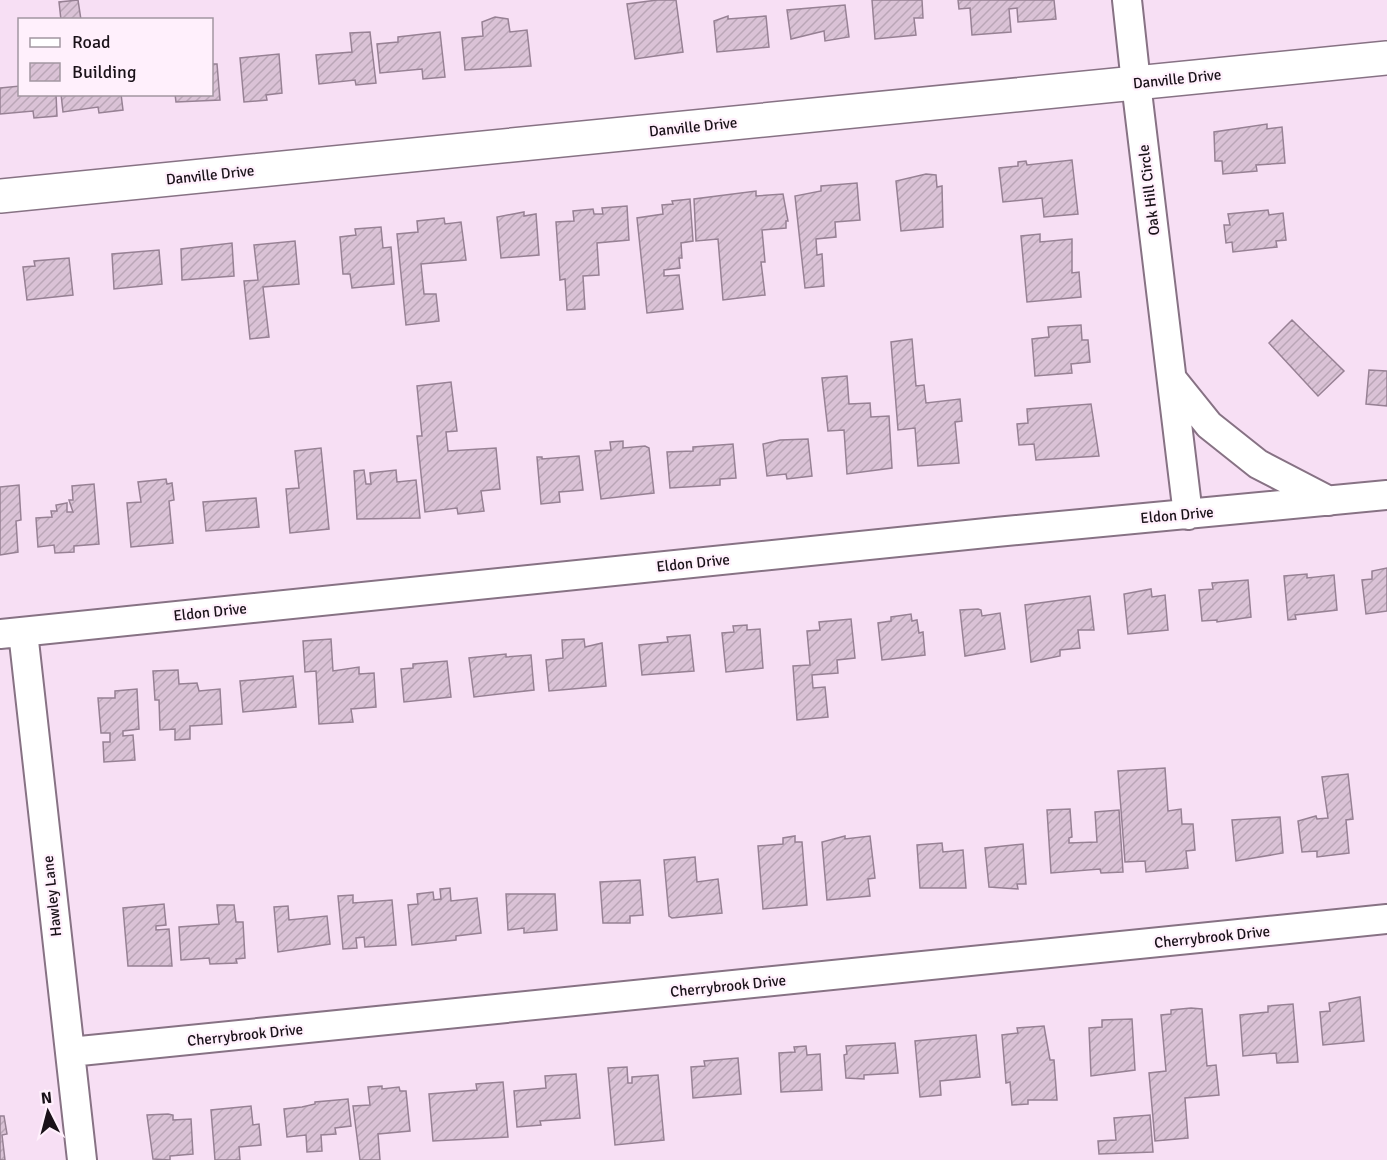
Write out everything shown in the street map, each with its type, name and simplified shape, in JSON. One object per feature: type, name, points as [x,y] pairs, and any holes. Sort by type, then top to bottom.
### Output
[{"type":"street","name":"Oak Hill Circle","points":[[1127,0],[1188,514]]},
{"type":"street","name":"Danville Drive","points":[[0,195],[1387,58]]},
{"type":"street","points":[[1172,379],[1209,425],[1258,464],[1329,501]]},
{"type":"street","name":"Eldon Drive","points":[[11,633],[996,532],[1387,495]]},
{"type":"street","name":"Hawley Lane","points":[[11,633],[70,1052],[82,1160]]},
{"type":"street","name":"Cherrybrook Drive","points":[[70,1052],[1387,919]]},
{"type":"building","points":[[78,0],[81,18],[61,18],[59,2]]},
{"type":"building","points":[[676,0],[683,52],[635,59],[627,4]]},
{"type":"building","points":[[872,0],[922,0],[923,18],[914,18],[916,35],[875,39]]},
{"type":"building","points":[[958,0],[1054,0],[1056,19],[1018,22],[1017,8],[1009,9],[1011,32],[972,35],[970,8],[959,9]]},
{"type":"building","points":[[845,5],[849,37],[825,41],[824,31],[791,39],[787,10]]},
{"type":"building","points":[[728,16],[728,19],[766,16],[769,47],[717,52],[714,21]]},
{"type":"building","points":[[495,17],[508,19],[510,32],[527,30],[531,66],[465,70],[462,38],[483,36],[482,22]]},
{"type":"building","points":[[370,32],[376,83],[356,85],[355,80],[319,84],[316,55],[352,52],[350,33]]},
{"type":"building","points":[[440,32],[445,77],[423,79],[422,69],[380,73],[377,44],[398,42],[398,37]]},
{"type":"building","points":[[279,54],[282,93],[266,95],[267,100],[244,102],[240,58]]},
{"type":"building","points":[[213,64],[217,64],[220,100],[176,102],[175,96],[213,96]]},
{"type":"building","points":[[18,86],[18,96],[56,96],[57,116],[34,118],[33,111],[0,114],[0,88]]},
{"type":"building","points":[[61,96],[121,96],[123,110],[99,113],[98,107],[63,112]]},
{"type":"building","points":[[1267,124],[1267,129],[1282,127],[1285,163],[1256,165],[1257,171],[1223,174],[1222,161],[1215,161],[1214,132]]},
{"type":"building","points":[[1072,160],[1078,214],[1044,217],[1042,198],[1003,202],[999,168],[1018,166],[1018,162],[1026,161],[1027,165]]},
{"type":"building","points":[[926,174],[936,175],[937,187],[942,186],[943,227],[901,231],[896,181]]},
{"type":"building","points":[[857,183],[860,220],[835,222],[836,237],[816,239],[817,255],[822,254],[824,286],[805,288],[795,196],[821,191],[821,186]]},
{"type":"building","points":[[756,191],[756,196],[783,194],[788,221],[786,221],[786,228],[762,230],[765,262],[761,262],[765,295],[723,300],[718,239],[696,241],[694,199]]},
{"type":"building","points":[[690,199],[693,241],[681,243],[680,268],[664,270],[664,276],[679,275],[683,309],[647,313],[637,218],[663,214],[662,205],[673,204],[672,201]]},
{"type":"building","points":[[627,206],[629,240],[597,243],[599,275],[583,276],[585,309],[567,310],[565,279],[560,280],[556,222],[574,221],[573,211],[593,209],[594,214],[603,214],[602,208]]},
{"type":"building","points":[[1268,210],[1269,215],[1283,213],[1286,240],[1276,241],[1277,247],[1233,252],[1232,242],[1226,243],[1224,225],[1230,225],[1228,214]]},
{"type":"building","points":[[524,212],[524,216],[536,214],[539,255],[501,258],[497,217]]},
{"type":"building","points":[[444,218],[445,224],[461,222],[466,260],[421,264],[424,294],[436,294],[439,321],[406,325],[397,234],[418,232],[417,221]]},
{"type":"building","points":[[381,227],[383,248],[391,247],[394,284],[352,288],[350,274],[343,274],[340,237],[356,235],[355,229]]},
{"type":"building","points":[[1040,234],[1040,242],[1072,239],[1072,273],[1079,272],[1081,297],[1027,302],[1021,236]]},
{"type":"building","points":[[295,241],[299,284],[263,287],[269,337],[250,339],[244,281],[258,280],[254,245]]},
{"type":"building","points":[[232,243],[234,276],[182,280],[181,249]]},
{"type":"building","points":[[159,250],[162,284],[114,289],[112,254]]},
{"type":"building","points":[[69,258],[73,295],[27,300],[23,267],[35,266],[34,261]]},
{"type":"building","points":[[1292,320],[1344,371],[1318,396],[1269,343]]},
{"type":"building","points":[[1081,325],[1082,340],[1088,340],[1090,362],[1071,364],[1072,373],[1035,376],[1032,339],[1049,337],[1048,327]]},
{"type":"building","points":[[912,339],[916,386],[924,385],[926,403],[960,399],[962,421],[955,422],[959,463],[918,466],[915,428],[898,430],[891,342]]},
{"type":"building","points":[[1369,370],[1387,371],[1387,406],[1366,404]]},
{"type":"building","points":[[847,376],[849,404],[870,403],[871,417],[889,416],[892,468],[847,474],[844,430],[828,431],[822,378]]},
{"type":"building","points":[[451,382],[457,431],[446,432],[448,451],[496,448],[500,489],[481,491],[484,511],[458,514],[457,508],[425,512],[417,436],[422,436],[417,386]]},
{"type":"building","points":[[1091,404],[1099,456],[1036,460],[1034,444],[1019,445],[1017,424],[1028,423],[1027,409]]},
{"type":"building","points":[[808,439],[812,476],[787,479],[786,474],[767,476],[763,444],[780,440]]},
{"type":"building","points":[[623,441],[623,448],[645,446],[649,448],[654,493],[601,499],[595,451],[611,450],[610,442]]},
{"type":"building","points":[[733,444],[736,478],[720,479],[720,485],[670,488],[667,452],[693,451],[693,447]]},
{"type":"building","points":[[321,448],[329,529],[290,533],[286,489],[299,488],[295,451]]},
{"type":"building","points":[[579,456],[583,490],[559,492],[560,502],[541,504],[537,457],[542,457],[542,459]]},
{"type":"building","points":[[364,470],[366,484],[371,484],[370,473],[396,470],[397,482],[416,480],[420,518],[357,519],[354,471]]},
{"type":"building","points":[[166,479],[167,484],[172,483],[174,500],[169,501],[173,543],[131,547],[127,503],[141,502],[138,482]]},
{"type":"building","points":[[94,484],[99,544],[74,546],[74,552],[55,553],[54,545],[38,547],[36,518],[52,517],[51,511],[57,511],[56,505],[67,503],[67,512],[73,512],[69,500],[73,500],[72,486]]},
{"type":"building","points":[[19,485],[21,520],[16,521],[18,552],[0,555],[0,487]]},
{"type":"building","points":[[256,498],[259,527],[206,531],[203,502]]},
{"type":"building","points":[[1387,568],[1387,611],[1366,614],[1362,580],[1372,579],[1372,571]]},
{"type":"building","points":[[1307,574],[1307,578],[1334,575],[1337,610],[1295,615],[1296,619],[1288,620],[1284,576]]},
{"type":"building","points":[[1248,580],[1251,617],[1217,622],[1217,620],[1202,621],[1199,590],[1213,589],[1212,583]]},
{"type":"building","points":[[1151,589],[1152,597],[1165,595],[1168,630],[1128,634],[1124,594]]},
{"type":"building","points":[[1090,596],[1094,630],[1078,630],[1080,648],[1060,650],[1060,656],[1031,662],[1025,605]]},
{"type":"building","points":[[960,610],[981,610],[982,616],[1000,613],[1005,649],[965,656]]},
{"type":"building","points":[[911,614],[912,621],[917,620],[919,633],[923,632],[925,655],[882,660],[878,623],[891,621],[891,617]]},
{"type":"building","points":[[851,619],[855,658],[837,660],[838,673],[812,675],[813,688],[825,687],[828,717],[797,720],[793,666],[810,665],[807,631],[820,630],[819,622]]},
{"type":"building","points":[[747,625],[747,630],[760,629],[763,668],[726,672],[722,633],[734,632],[733,626]]},
{"type":"building","points":[[690,635],[694,671],[642,675],[639,645],[668,642],[667,637]]},
{"type":"building","points":[[331,639],[333,671],[359,667],[359,674],[374,673],[376,707],[351,709],[353,722],[319,724],[316,671],[305,672],[303,641]]},
{"type":"building","points":[[584,639],[585,647],[602,643],[606,686],[549,691],[546,660],[563,658],[562,640]]},
{"type":"building","points":[[506,654],[506,657],[531,655],[534,690],[474,697],[469,658]]},
{"type":"building","points":[[447,661],[451,697],[404,702],[401,669],[413,668],[413,664]]},
{"type":"building","points":[[178,670],[179,684],[197,683],[199,691],[220,689],[222,724],[190,726],[190,739],[175,740],[175,729],[160,730],[159,700],[155,700],[153,671]]},
{"type":"building","points":[[293,676],[296,707],[243,712],[240,681]]},
{"type":"building","points":[[137,689],[139,729],[123,731],[123,736],[133,735],[135,760],[104,762],[103,742],[110,742],[110,733],[101,733],[98,698],[115,698],[115,691]]},
{"type":"building","points":[[1165,768],[1168,811],[1181,809],[1182,824],[1193,824],[1195,850],[1186,851],[1188,868],[1146,872],[1145,861],[1125,862],[1118,771]]},
{"type":"building","points":[[1348,774],[1353,819],[1346,820],[1349,853],[1317,857],[1317,851],[1302,852],[1298,821],[1316,816],[1317,819],[1328,818],[1322,777]]},
{"type":"building","points":[[1070,809],[1072,837],[1069,838],[1069,843],[1097,842],[1095,812],[1119,810],[1123,872],[1101,873],[1100,869],[1051,873],[1047,810]]},
{"type":"building","points":[[1280,817],[1283,853],[1236,861],[1232,820]]},
{"type":"building","points":[[795,836],[795,842],[802,842],[807,905],[763,909],[758,846],[783,844],[783,838]]},
{"type":"building","points":[[845,836],[845,839],[870,836],[875,878],[868,879],[870,896],[827,900],[822,842]]},
{"type":"building","points":[[942,843],[943,852],[963,850],[966,888],[920,888],[917,845]]},
{"type":"building","points":[[1023,844],[1026,884],[1017,884],[1018,889],[989,887],[985,848]]},
{"type":"building","points":[[695,857],[697,882],[718,879],[722,913],[672,918],[669,916],[664,860]]},
{"type":"building","points":[[640,880],[643,915],[630,916],[630,923],[603,923],[600,882]]},
{"type":"building","points":[[450,888],[451,901],[477,898],[481,933],[456,936],[456,940],[412,945],[408,905],[418,904],[417,894],[433,892],[434,900],[441,899],[440,889]]},
{"type":"building","points":[[506,894],[555,894],[557,930],[524,933],[524,928],[508,930]]},
{"type":"building","points":[[353,895],[353,903],[392,900],[396,945],[365,947],[364,937],[356,938],[357,948],[343,949],[338,896]]},
{"type":"building","points":[[164,904],[166,925],[156,926],[156,930],[169,929],[172,966],[128,966],[123,908]]},
{"type":"building","points":[[217,905],[234,905],[236,922],[243,922],[245,958],[236,959],[237,963],[210,964],[209,958],[181,960],[179,927],[219,924]]},
{"type":"building","points":[[288,906],[289,920],[327,916],[330,944],[278,952],[274,907]]},
{"type":"building","points":[[1360,997],[1364,1041],[1323,1045],[1320,1012],[1330,1011],[1329,1003]]},
{"type":"building","points":[[1293,1004],[1298,1062],[1277,1063],[1276,1053],[1243,1056],[1240,1015],[1268,1012],[1268,1006]]},
{"type":"building","points":[[1202,1009],[1207,1066],[1216,1065],[1219,1095],[1185,1098],[1188,1138],[1155,1141],[1149,1073],[1166,1071],[1161,1015],[1171,1014],[1171,1010]]},
{"type":"building","points":[[1132,1019],[1135,1070],[1091,1076],[1089,1028],[1102,1027],[1102,1020]]},
{"type":"building","points":[[1044,1026],[1050,1060],[1054,1060],[1057,1100],[1028,1100],[1028,1104],[1012,1105],[1010,1082],[1006,1083],[1002,1035],[1018,1033],[1017,1028]]},
{"type":"building","points":[[976,1035],[980,1077],[940,1081],[941,1095],[920,1097],[915,1041]]},
{"type":"building","points":[[895,1043],[898,1073],[864,1075],[864,1079],[846,1078],[844,1055],[847,1054],[846,1046]]},
{"type":"building","points":[[806,1046],[807,1055],[820,1054],[822,1090],[781,1092],[779,1053],[795,1052],[794,1047]]},
{"type":"building","points":[[738,1058],[741,1094],[693,1098],[691,1067],[705,1066],[704,1061]]},
{"type":"building","points":[[627,1067],[628,1083],[632,1083],[632,1077],[658,1075],[664,1140],[615,1145],[608,1068]]},
{"type":"building","points":[[576,1074],[580,1118],[540,1121],[541,1125],[517,1127],[514,1091],[546,1088],[545,1076]]},
{"type":"building","points":[[503,1082],[508,1137],[433,1141],[429,1094],[477,1090],[476,1084]]},
{"type":"building","points":[[382,1086],[382,1089],[399,1087],[400,1091],[406,1091],[410,1131],[378,1134],[380,1160],[360,1160],[353,1106],[370,1105],[368,1087]]},
{"type":"building","points":[[348,1099],[351,1126],[335,1128],[336,1134],[321,1135],[322,1151],[307,1152],[306,1135],[287,1137],[284,1109],[302,1107],[315,1104],[315,1102]]},
{"type":"building","points":[[251,1106],[253,1125],[259,1124],[261,1145],[239,1147],[240,1160],[215,1160],[211,1110]]},
{"type":"building","points":[[147,1115],[173,1115],[173,1120],[191,1119],[193,1154],[170,1156],[170,1160],[153,1159]]},
{"type":"building","points":[[1150,1115],[1153,1152],[1099,1154],[1098,1141],[1116,1140],[1114,1118]]},
{"type":"building","points":[[0,1116],[4,1116],[7,1134],[2,1135],[5,1160],[0,1160]]}]
